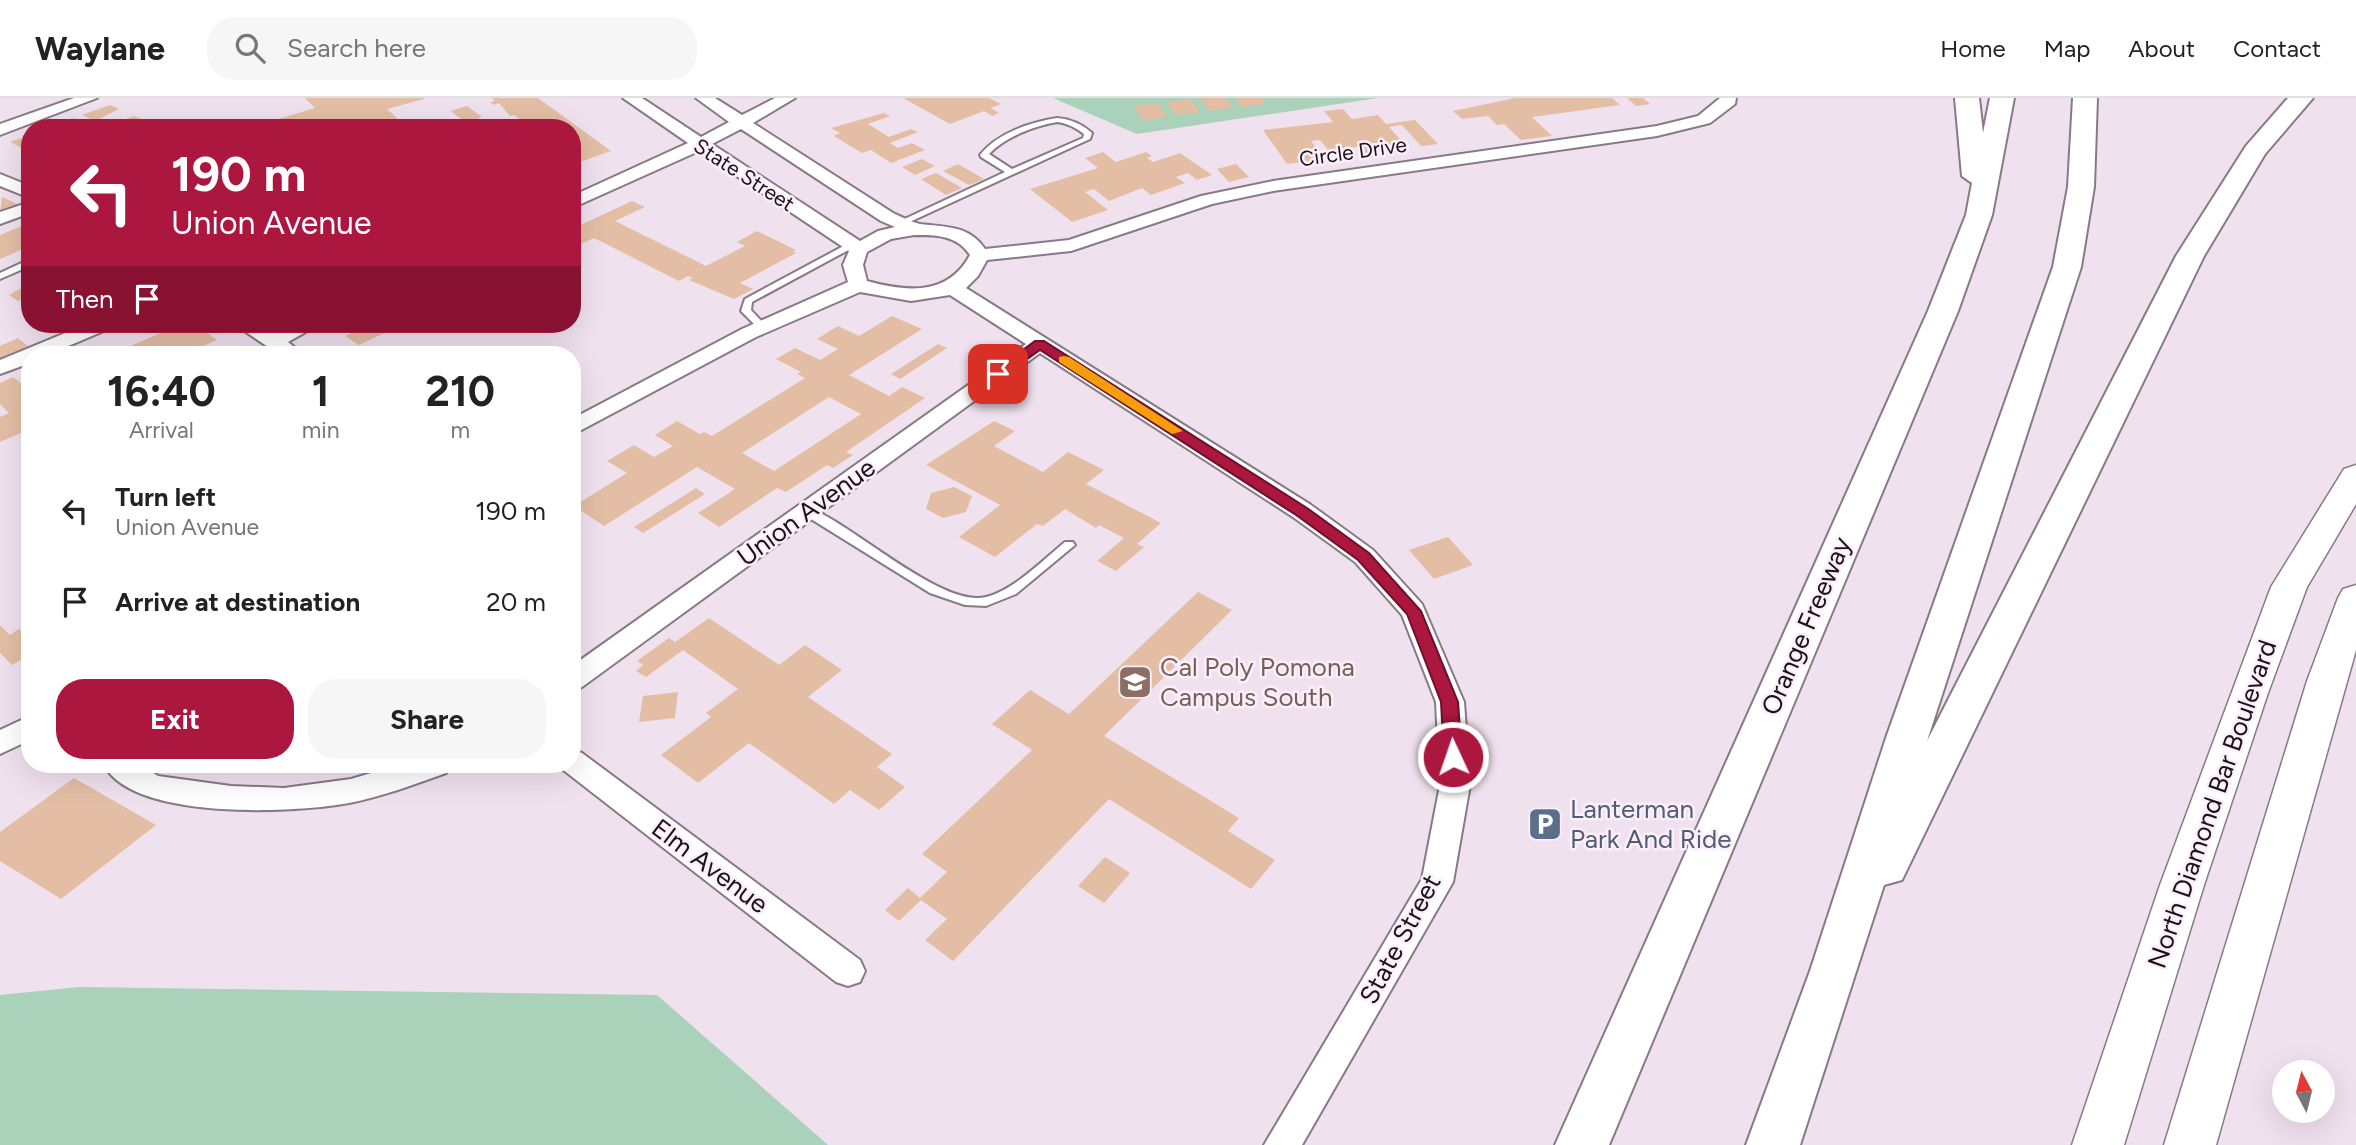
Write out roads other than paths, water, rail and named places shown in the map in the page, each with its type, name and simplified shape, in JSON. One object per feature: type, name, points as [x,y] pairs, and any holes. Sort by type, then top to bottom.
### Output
[{"type":"highway","points":[[1967,98],[1979,215]]},
{"type":"highway","name":"Orange Freeway","points":[[1582,1145],[1943,311],[1979,215],[2002,98]]},
{"type":"highway","points":[[1773,1145],[1834,971],[1907,738],[2067,267],[2081,187],[2085,98]]},
{"type":"highway","points":[[1834,971],[2190,256],[2255,151],[2301,98]]},
{"type":"main road","name":"North Diamond Bar Boulevard","points":[[2098,1145],[2182,885],[2280,610],[2289,587],[2356,476]]},
{"type":"main road","points":[[2190,1145],[2326,681],[2356,598]]},
{"type":"street","points":[[31,119],[89,98]]},
{"type":"street","name":"State Street","points":[[631,98],[855,247]]},
{"type":"street","name":"State Street","points":[[704,98],[907,226]]},
{"type":"street","points":[[581,199],[698,145],[788,98]]},
{"type":"street","name":"Circle Drive","points":[[980,256],[1071,245],[1206,200],[1273,186],[1657,131],[1704,120],[1729,101],[1728,98]]},
{"type":"street","points":[[0,130],[21,122]]},
{"type":"street","points":[[0,180],[21,189]]},
{"type":"street","points":[[0,218],[21,210]]},
{"type":"street","points":[[581,423],[762,327],[858,285],[888,294],[921,295],[954,289],[974,274],[980,256],[973,241],[948,230],[907,226],[855,247],[853,265],[858,285]]},
{"type":"street","name":"State Street","points":[[954,289],[1302,511],[1364,556],[1413,611],[1450,702],[1455,785],[1437,882],[1282,1145]]},
{"type":"street","points":[[51,346],[83,333]]},
{"type":"street","points":[[259,333],[280,346]]},
{"type":"street","points":[[283,346],[299,333]]},
{"type":"street","name":"Union Avenue","points":[[581,674],[1040,344]]},
{"type":"street","points":[[0,368],[21,359]]},
{"type":"street","points":[[0,743],[21,732]]},
{"type":"street","name":"Elm Avenue","points":[[581,768],[848,971]]},
{"type":"street","points":[[131,773],[152,787],[231,798],[284,800],[351,791],[410,773]]},
{"type":"lane","points":[[907,226],[1086,139],[1088,133],[1078,126],[1058,120],[1028,128],[988,146],[984,155],[1012,173]]},
{"type":"lane","points":[[762,327],[746,311],[748,301],[855,247]]},
{"type":"lane","points":[[0,275],[21,266]]},
{"type":"lane","points":[[807,511],[934,590],[965,601],[986,602],[1012,591],[1069,545]]},
{"type":"place","name":"Cal Poly Pomona Campus South","points":[[1135,682]]},
{"type":"place","name":"Lanterman Park And Ride","points":[[1545,824]]}]
